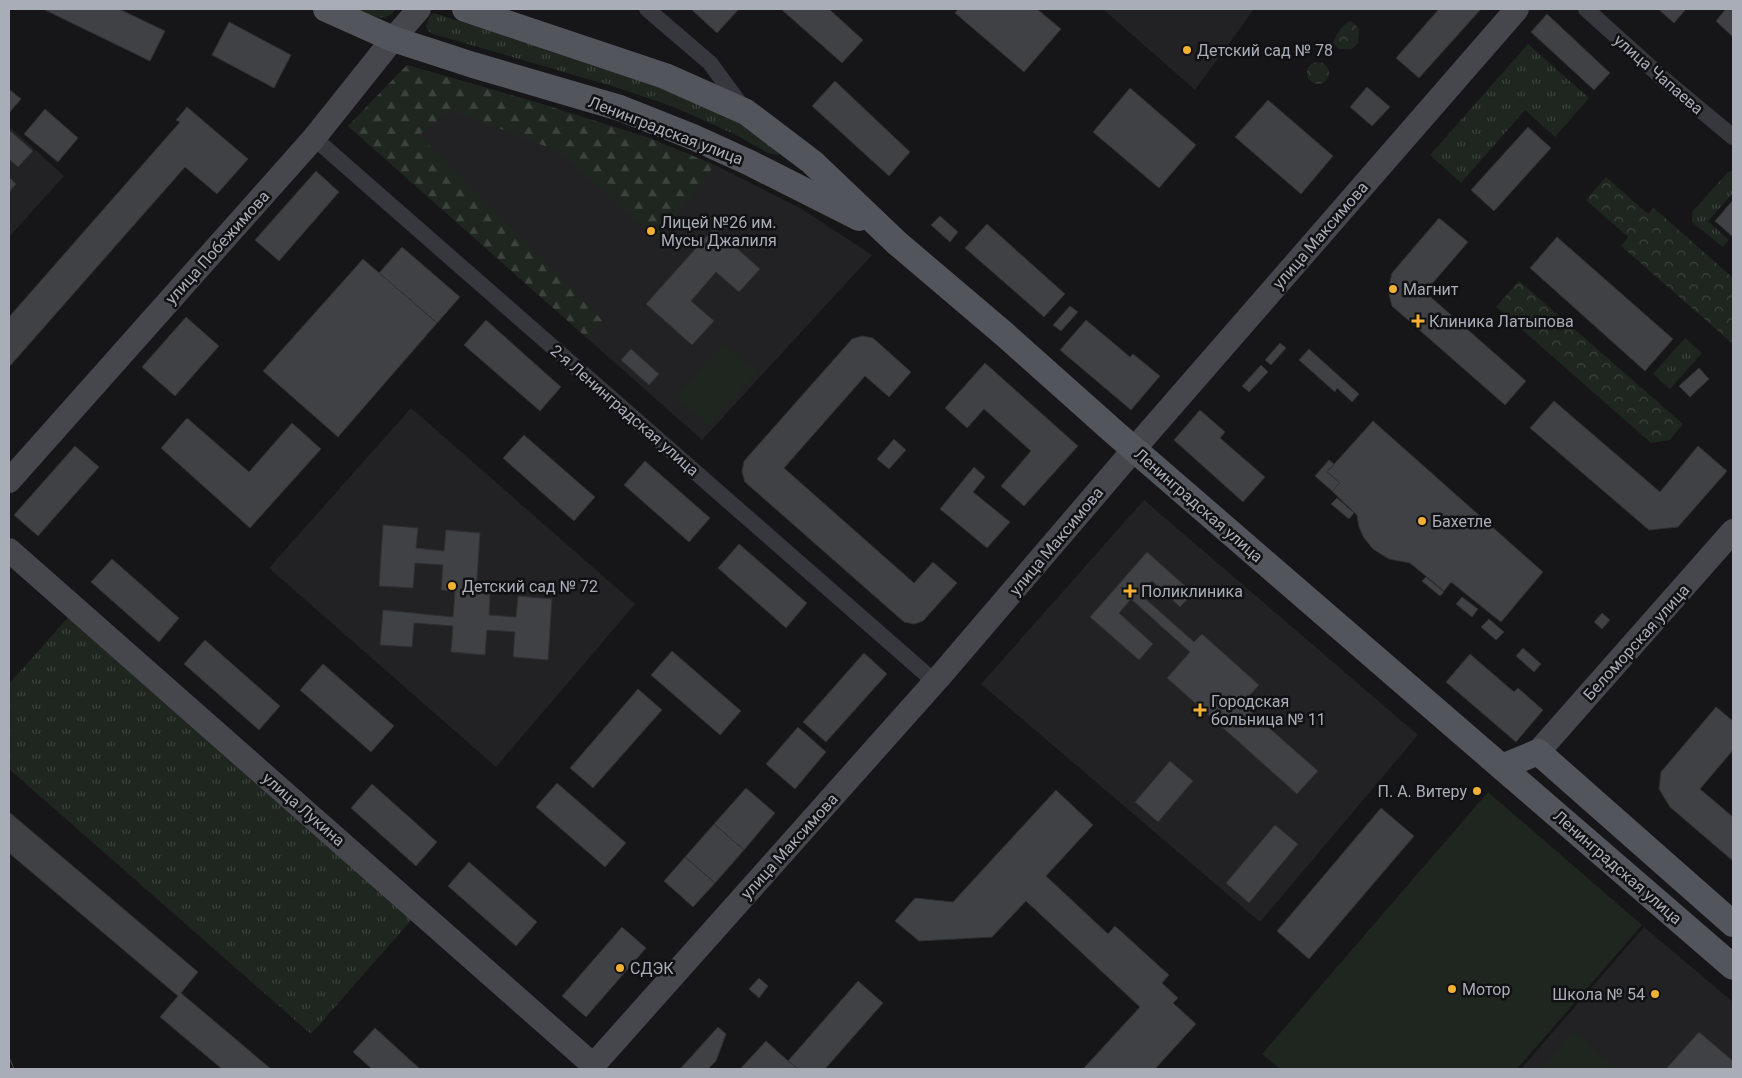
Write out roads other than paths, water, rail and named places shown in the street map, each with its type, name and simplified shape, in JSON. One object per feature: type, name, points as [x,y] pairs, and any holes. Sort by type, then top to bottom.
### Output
[{"type":"main road","name":"Ленинградская улица","points":[[326,9],[393,39],[473,65],[620,108],[693,137],[750,163],[851,214],[897,243]]},
{"type":"main road","name":"улица Побежимова","points":[[9,481],[314,138],[419,9]]},
{"type":"main road","name":"Ленинградская улица","points":[[465,9],[665,76],[746,112],[812,162],[897,243],[1018,345],[1134,449],[1733,967]]},
{"type":"main road","name":"улица Максимова","points":[[594,1068],[935,682],[1134,449],[1517,9]]},
{"type":"main road","name":"Беломорская улица","points":[[1538,752],[1733,531]]},
{"type":"main road","name":"улица Лукина","points":[[9,550],[594,1068]]},
{"type":"main road","name":"Ленинградская улица","points":[[1538,752],[1733,924]]},
{"type":"main road","points":[[1502,767],[1538,752]]},
{"type":"street","name":"Ленинградская улица","points":[[647,9],[710,63],[746,112]]},
{"type":"street","name":"улица Чапаева","points":[[1586,9],[1733,138]]},
{"type":"street","name":"2-я Ленинградская улица","points":[[314,138],[935,682]]},
{"type":"tram line","points":[[9,1057],[14,1069]]},
{"type":"place","name":"Детский сад № 78","points":[[1187,50]]},
{"type":"place","name":"Лицей №26 им. Мусы Джалиля","points":[[651,231]]},
{"type":"place","name":"Магнит","points":[[1393,289]]},
{"type":"place","name":"Клиника Латыпова","points":[[1418,321]]},
{"type":"place","name":"Бахетле","points":[[1422,521]]},
{"type":"place","name":"Детский сад № 72","points":[[452,586]]},
{"type":"place","name":"Поликлиника","points":[[1130,591]]},
{"type":"place","name":"Городская больница № 11","points":[[1200,710]]},
{"type":"place","name":"П. А. Витеру","points":[[1477,791]]},
{"type":"place","name":"СДЭК","points":[[620,968]]},
{"type":"place","name":"Мотор","points":[[1452,989]]},
{"type":"place","name":"Школа № 54","points":[[1655,994]]}]
